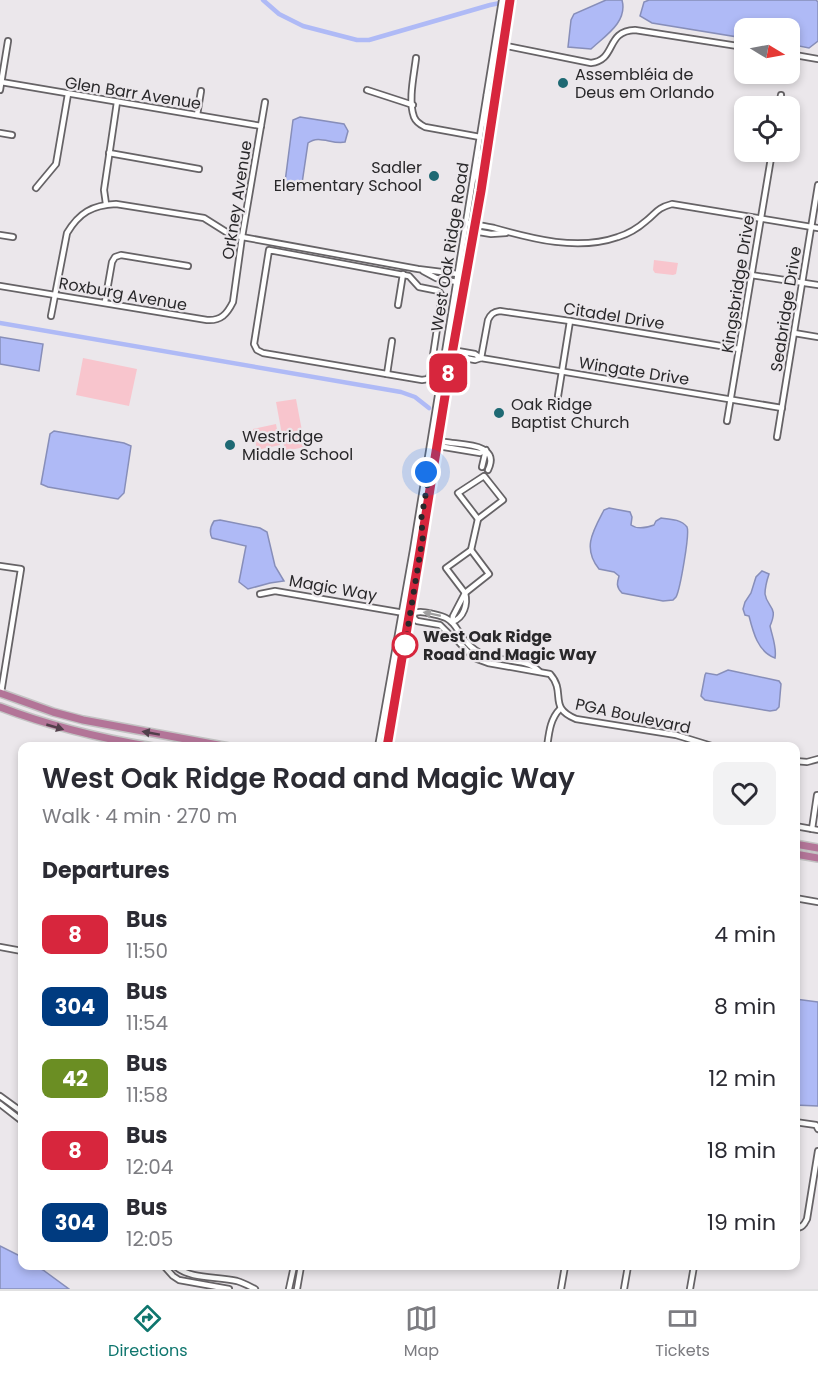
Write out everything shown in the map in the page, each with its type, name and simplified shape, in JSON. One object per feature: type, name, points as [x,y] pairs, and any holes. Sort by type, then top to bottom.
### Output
[{"type":"highway","points":[[0,693],[61,715],[98,724],[201,742]]},
{"type":"highway","points":[[0,707],[11,703],[26,703]]},
{"type":"highway","points":[[0,707],[74,732],[127,742]]},
{"type":"highway","points":[[800,845],[818,848]]},
{"type":"highway","points":[[800,855],[818,858]]},
{"type":"street","name":"West Oak Ridge Road","points":[[388,742],[458,315],[481,191],[508,12],[507,1]]},
{"type":"street","name":"West Oak Ridge Road","points":[[379,742],[426,472],[500,15],[507,1]]},
{"type":"street","points":[[502,45],[591,63],[599,62],[605,57],[620,33],[626,30],[734,45]]},
{"type":"street","points":[[0,90],[8,41]]},
{"type":"street","points":[[800,56],[818,58]]},
{"type":"street","points":[[416,58],[412,86],[415,118],[419,124],[480,137]]},
{"type":"street","name":"Glen Barr Avenue","points":[[1,82],[261,126]]},
{"type":"street","points":[[367,90],[413,105]]},
{"type":"street","points":[[197,115],[201,92]]},
{"type":"street","points":[[36,188],[56,164],[68,94]]},
{"type":"street","points":[[487,95],[490,100],[486,123],[490,124]]},
{"type":"street","points":[[106,204],[105,190],[117,102]]},
{"type":"street","name":"Orkney Avenue","points":[[233,302],[266,102]]},
{"type":"street","points":[[0,133],[12,135]]},
{"type":"street","points":[[478,152],[481,156],[477,177],[481,191]]},
{"type":"street","points":[[109,153],[199,169]]},
{"type":"street","name":"Kingsbridge Drive","points":[[727,421],[769,162]]},
{"type":"street","name":"Seabridge Drive","points":[[777,437],[818,185]]},
{"type":"street","points":[[51,316],[67,233],[84,212],[106,204],[204,218],[231,235],[418,269],[458,274],[461,278],[458,315]]},
{"type":"street","points":[[466,226],[493,228],[555,241],[575,243],[606,240],[633,231],[654,212],[672,204],[818,228]]},
{"type":"street","points":[[0,235],[13,237]]},
{"type":"street","points":[[269,250],[403,274],[409,276],[419,287],[439,291],[442,296],[428,378],[422,380],[263,353],[257,350],[254,344],[269,250]]},
{"type":"street","points":[[105,302],[112,262],[115,257],[121,255],[188,266]]},
{"type":"street","points":[[418,269],[436,279],[457,282]]},
{"type":"street","points":[[398,305],[403,274]]},
{"type":"street","points":[[751,274],[818,285]]},
{"type":"street","name":"Roxburg Avenue","points":[[0,286],[215,321],[228,312],[233,302]]},
{"type":"street","name":"Citadel Drive","points":[[481,358],[488,320],[491,314],[500,311],[739,348]]},
{"type":"street","points":[[452,313],[454,322],[449,352],[452,353]]},
{"type":"street","points":[[558,396],[570,321]]},
{"type":"street","points":[[794,333],[818,337]]},
{"type":"street","points":[[387,374],[392,341]]},
{"type":"street","name":"Wingate Drive","points":[[452,353],[475,360],[481,358],[782,408]]},
{"type":"street","points":[[445,442],[481,447],[486,450],[480,453],[444,447],[441,444],[445,442]]},
{"type":"street","points":[[485,469],[486,450]]},
{"type":"street","points":[[423,536],[421,520],[429,476],[426,472]]},
{"type":"street","points":[[465,593],[446,568],[471,550],[478,519],[503,500],[484,476],[458,494],[478,519]]},
{"type":"street","points":[[452,622],[465,593],[489,574],[471,550]]},
{"type":"street","points":[[0,566],[21,569],[0,693]]},
{"type":"street","name":"Magic Way","points":[[260,594],[275,591],[286,592],[410,614]]},
{"type":"street","points":[[419,611],[447,618],[471,646],[481,653],[534,666],[540,671],[532,672],[477,659],[440,625],[417,621],[410,614],[419,611]]},
{"type":"street","name":"PGA Boulevard","points":[[540,671],[549,674],[555,681],[560,709],[566,715],[576,719],[676,735],[699,742]]},
{"type":"street","points":[[548,742],[549,728],[554,715],[560,709]]},
{"type":"street","points":[[800,761],[818,759]]},
{"type":"street","points":[[812,829],[818,795]]},
{"type":"street","points":[[800,827],[818,830]]},
{"type":"street","points":[[800,899],[818,902]]},
{"type":"street","points":[[0,947],[18,950]]},
{"type":"street","points":[[0,1096],[18,1109]]},
{"type":"street","points":[[0,1104],[18,1118]]},
{"type":"street","points":[[800,1123],[816,1125],[818,1129]]},
{"type":"street","points":[[800,1228],[807,1219],[818,1151]]},
{"type":"street","points":[[168,1270],[179,1280],[190,1283],[228,1289],[230,1280]]},
{"type":"street","points":[[180,1270],[247,1284],[255,1289]]},
{"type":"street","points":[[289,1289],[293,1270]]},
{"type":"street","points":[[297,1289],[300,1270]]},
{"type":"street","points":[[561,1289],[564,1270]]},
{"type":"street","points":[[624,1289],[627,1270]]},
{"type":"street","points":[[690,1289],[693,1270]]},
{"type":"street","points":[[190,1283],[191,1274]]},
{"type":"shaded area","points":[[654,260],[678,263],[676,274],[655,273]]},
{"type":"shaded area","points":[[83,358],[137,369],[129,406],[76,395]]},
{"type":"shaded area","points":[[296,399],[305,447],[285,451],[276,402]]},
{"type":"shaded area","points":[[276,424],[280,445],[257,450],[253,429]]},
{"type":"water","points":[[606,0],[622,0],[623,8],[619,22],[591,49],[568,47],[571,20],[574,14]]},
{"type":"water","points":[[649,0],[816,0],[818,2],[818,41],[809,48],[800,46],[800,18],[734,18],[734,36],[652,23],[640,16],[644,2]]},
{"type":"water","points":[[300,117],[344,124],[348,131],[345,142],[317,139],[308,143],[301,190],[285,182],[293,120]]},
{"type":"water","points":[[0,337],[43,344],[39,371],[0,364]]},
{"type":"water","points":[[54,431],[131,446],[124,493],[118,499],[41,484],[50,434]]},
{"type":"water","points":[[609,508],[630,512],[631,525],[636,528],[654,525],[661,518],[678,521],[687,527],[682,573],[678,592],[673,600],[663,601],[622,593],[618,585],[619,576],[614,572],[599,569],[591,554],[591,540],[604,510]]},
{"type":"water","points":[[220,520],[260,528],[267,532],[275,566],[284,581],[248,589],[239,582],[246,546],[212,538],[210,532],[212,525],[214,521]]},
{"type":"water","points":[[762,571],[769,574],[765,594],[773,611],[770,626],[775,646],[775,658],[760,646],[749,616],[745,615],[743,609],[756,577]]},
{"type":"water","points":[[728,670],[779,681],[781,684],[779,707],[770,711],[705,700],[701,696],[706,673],[717,675]]},
{"type":"water","points":[[800,1000],[818,1002],[818,1106],[800,1105]]},
{"type":"water","points":[[0,1246],[18,1255],[18,1270],[43,1270],[69,1289],[0,1289]]},
{"type":"waterway","points":[[263,0],[279,14],[303,26],[357,40],[369,40],[515,0]]},
{"type":"waterway","points":[[0,323],[401,392],[415,397],[429,408]]},
{"type":"bus line","name":"8","points":[[388,742],[481,191],[510,0]]},
{"type":"place","name":"Assembléia de Deus em Orlando","points":[[563,83]]},
{"type":"place","name":"Sadler Elementary School","points":[[434,176]]},
{"type":"place","name":"Oak Ridge Baptist Church","points":[[499,413]]},
{"type":"place","name":"Westridge Middle School","points":[[230,445]]},
{"type":"place","name":"West Oak Ridge Road and Magic Way","points":[[405,645]]},
{"type":"route","points":[[405,645],[423,536],[421,520],[429,476],[426,472]]}]
